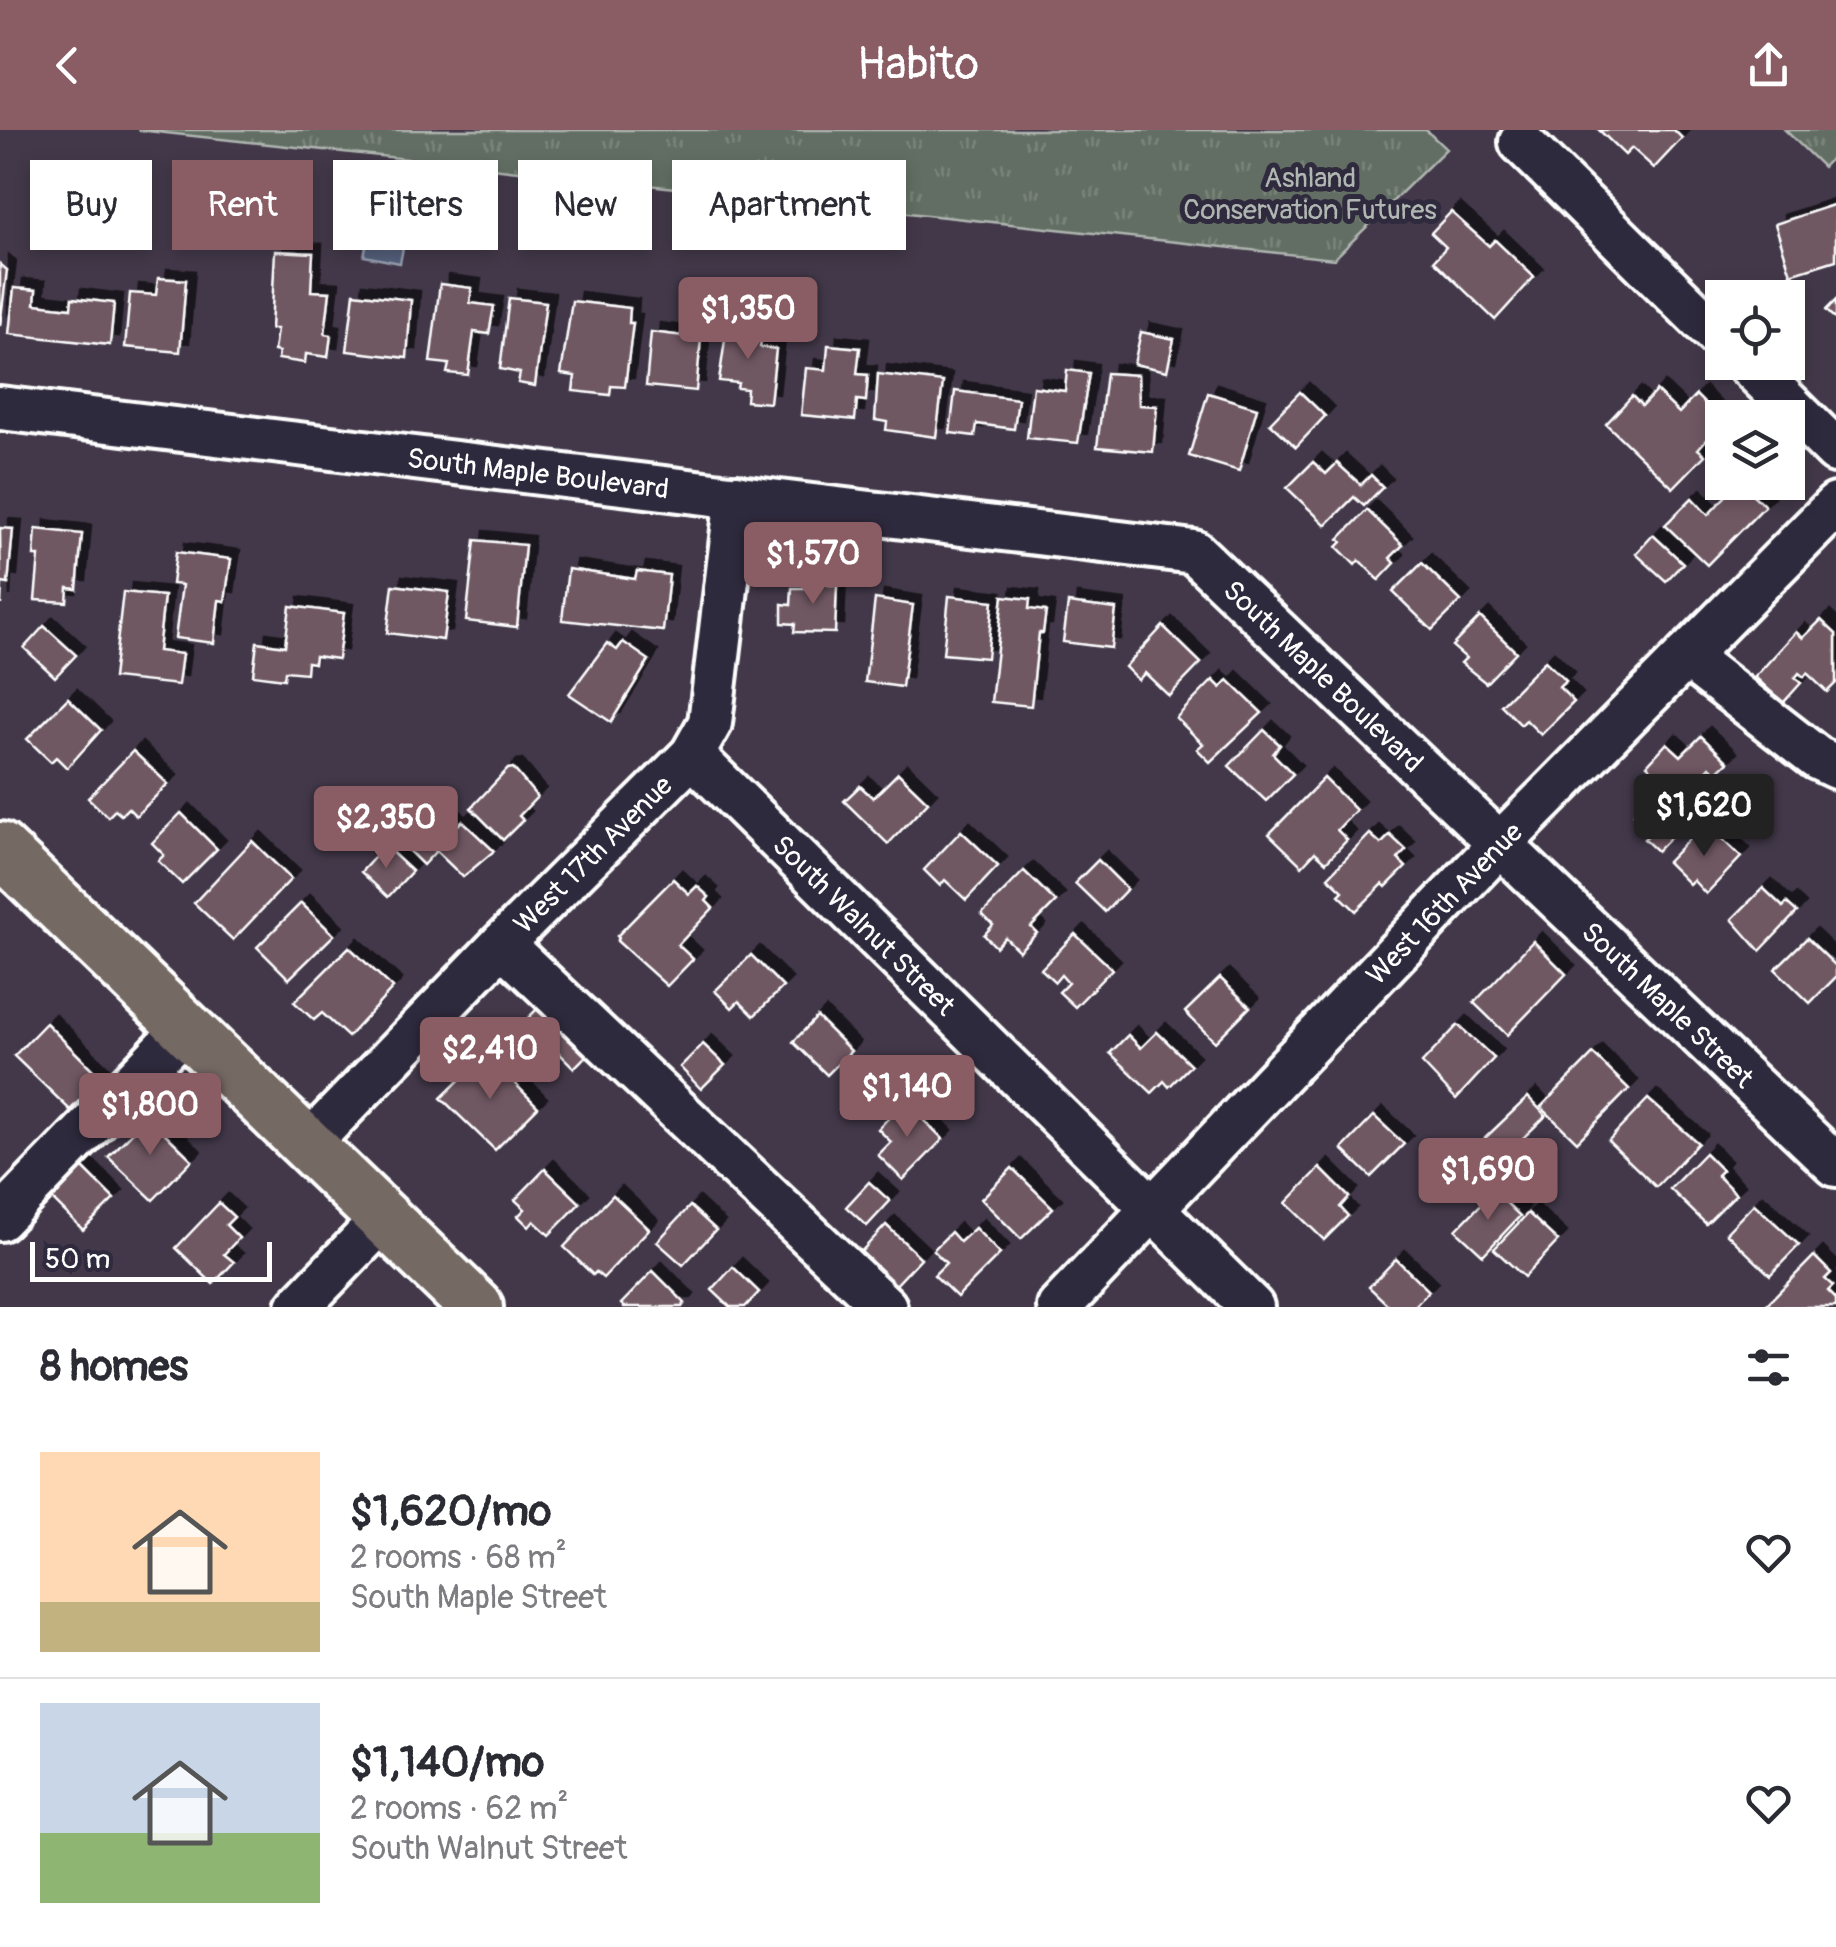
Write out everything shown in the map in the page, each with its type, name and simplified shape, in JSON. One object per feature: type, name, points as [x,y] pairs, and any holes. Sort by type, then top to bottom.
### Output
[{"type":"main road","points":[[0,849],[476,1307]]},
{"type":"street","points":[[1520,142],[1705,323]]},
{"type":"street","points":[[1764,380],[1836,451]]},
{"type":"street","name":"South Maple Boulevard","points":[[0,408],[1194,552],[1500,844]]},
{"type":"street","name":"West 17th Avenue","points":[[309,1144],[692,755],[710,723],[738,496]]},
{"type":"street","name":"West 16th Avenue","points":[[1059,1307],[1500,844],[1836,505]]},
{"type":"street","points":[[1686,656],[1816,758],[1836,767]]},
{"type":"street","name":"South Walnut Street","points":[[692,755],[1252,1307]]},
{"type":"street","name":"South Maple Street","points":[[1500,844],[1836,1165]]},
{"type":"street","points":[[502,944],[884,1307]]},
{"type":"street","points":[[0,1219],[186,1026]]},
{"type":"street","points":[[298,1307],[384,1218]]},
{"type":"green space","name":"Ashland Conservation Futures","points":[[138,130],[1426,130],[1446,149],[1334,259],[906,213],[906,160],[672,160],[672,188],[652,185],[652,160],[518,160],[518,171],[498,169],[498,160],[416,160]]},
{"type":"green space","points":[[1785,130],[1836,130],[1836,153],[1823,167]]},
{"type":"water","points":[[365,250],[403,250],[400,263],[364,256]]},
{"type":"building","points":[[1599,130],[1674,130],[1682,138],[1654,168],[1632,148],[1625,155]]},
{"type":"building","points":[[1836,204],[1836,260],[1791,274],[1775,224]]},
{"type":"building","points":[[1451,212],[1489,246],[1495,240],[1534,277],[1495,320],[1434,261],[1446,247],[1431,233]]},
{"type":"building","points":[[275,251],[313,253],[311,291],[330,292],[325,334],[331,335],[328,357],[306,354],[305,363],[278,359],[279,352],[274,351],[277,329],[271,329]]},
{"type":"building","points":[[0,264],[7,270],[0,326]]},
{"type":"building","points":[[158,278],[186,280],[180,352],[125,347],[130,293],[156,295]]},
{"type":"building","points":[[440,284],[472,288],[470,303],[494,306],[489,334],[474,332],[468,375],[447,373],[449,364],[430,362]]},
{"type":"building","points":[[14,288],[36,290],[35,304],[71,308],[72,298],[114,303],[110,345],[9,334]]},
{"type":"building","points":[[354,293],[411,300],[407,358],[347,351]]},
{"type":"building","points":[[509,298],[546,302],[535,386],[518,383],[520,373],[500,369]]},
{"type":"building","points":[[1836,300],[1836,320],[1826,310]]},
{"type":"building","points":[[572,301],[630,308],[629,323],[633,323],[625,387],[611,386],[610,395],[573,391],[575,376],[561,374]]},
{"type":"building","points":[[728,319],[755,322],[753,340],[761,341],[760,347],[776,349],[770,403],[746,401],[747,389],[737,388],[738,383],[719,381]]},
{"type":"building","points":[[651,332],[701,338],[696,391],[646,386]]},
{"type":"building","points":[[1141,332],[1174,339],[1167,371],[1134,364]]},
{"type":"building","points":[[828,345],[860,348],[857,374],[868,375],[866,401],[857,400],[855,420],[801,415],[806,368],[826,370]]},
{"type":"building","points":[[1067,370],[1089,373],[1078,443],[1027,438],[1033,387],[1065,391]]},
{"type":"building","points":[[1106,373],[1138,375],[1139,405],[1157,406],[1153,452],[1097,447]]},
{"type":"building","points":[[878,374],[943,382],[936,437],[886,430],[887,422],[875,420]]},
{"type":"building","points":[[955,391],[1018,399],[1014,429],[977,424],[975,436],[950,433]]},
{"type":"building","points":[[1656,391],[1679,413],[1696,395],[1705,404],[1705,441],[1698,449],[1705,455],[1673,488],[1606,424],[1632,396],[1642,406]]},
{"type":"building","points":[[1300,392],[1325,416],[1296,447],[1270,423]]},
{"type":"building","points":[[1208,393],[1257,408],[1239,471],[1189,456]]},
{"type":"building","points":[[1313,462],[1326,474],[1337,463],[1361,485],[1371,475],[1383,487],[1364,506],[1354,497],[1326,525],[1287,488]]},
{"type":"building","points":[[1692,498],[1708,515],[1722,500],[1758,500],[1765,506],[1707,565],[1665,525]]},
{"type":"building","points":[[1367,510],[1403,545],[1390,558],[1395,563],[1379,580],[1359,560],[1355,565],[1337,547],[1342,542],[1339,539]]},
{"type":"building","points":[[0,528],[13,529],[8,584],[2,583],[1,605]]},
{"type":"building","points":[[36,529],[82,534],[77,589],[68,588],[67,602],[35,600],[39,556],[34,556]]},
{"type":"building","points":[[1653,535],[1683,563],[1666,581],[1636,554]]},
{"type":"building","points":[[475,540],[525,545],[517,627],[466,621]]},
{"type":"building","points":[[176,552],[231,559],[225,601],[219,600],[214,643],[175,638],[182,585],[172,584]]},
{"type":"building","points":[[1422,563],[1461,601],[1432,630],[1393,592]]},
{"type":"building","points":[[568,569],[635,579],[637,571],[669,575],[663,631],[562,620]]},
{"type":"building","points":[[816,574],[830,574],[829,585],[837,585],[835,633],[794,632],[795,624],[782,623],[782,604],[791,605],[792,588],[815,584]]},
{"type":"building","points":[[393,585],[449,592],[443,640],[387,633]]},
{"type":"building","points":[[123,592],[164,596],[158,651],[182,654],[178,685],[113,678]]},
{"type":"building","points":[[949,596],[993,601],[987,658],[943,654]]},
{"type":"building","points":[[1003,596],[1030,599],[1029,609],[1046,611],[1043,633],[1039,633],[1031,706],[991,702]]},
{"type":"building","points":[[875,599],[913,605],[902,687],[865,682]]},
{"type":"building","points":[[1068,603],[1116,609],[1111,648],[1063,642]]},
{"type":"building","points":[[290,606],[344,613],[338,659],[315,656],[314,663],[307,662],[306,673],[285,671],[284,679],[253,675],[257,642],[285,646]]},
{"type":"building","points":[[1480,617],[1516,652],[1486,683],[1461,663],[1466,658],[1452,646]]},
{"type":"building","points":[[1821,620],[1836,634],[1836,683],[1827,692],[1807,673],[1804,677],[1799,673],[1795,678],[1801,683],[1783,703],[1755,677],[1796,632],[1803,638]]},
{"type":"building","points":[[44,626],[76,655],[55,677],[24,648]]},
{"type":"building","points":[[1163,626],[1201,663],[1169,696],[1145,673],[1138,680],[1125,667]]},
{"type":"building","points":[[623,642],[649,660],[611,722],[569,694],[607,643],[617,650]]},
{"type":"building","points":[[1545,661],[1566,681],[1559,687],[1574,702],[1541,735],[1526,720],[1521,725],[1501,705]]},
{"type":"building","points":[[1213,680],[1221,688],[1228,680],[1262,713],[1210,762],[1197,749],[1203,744],[1176,718]]},
{"type":"building","points":[[68,698],[101,730],[67,768],[56,757],[51,762],[27,739]]},
{"type":"building","points":[[1264,730],[1280,745],[1273,754],[1293,774],[1266,801],[1229,766]]},
{"type":"building","points":[[1701,736],[1728,762],[1716,773],[1710,767],[1690,788],[1705,802],[1657,851],[1644,839],[1652,832],[1634,814],[1651,796],[1644,785],[1654,772],[1647,765],[1667,743],[1681,756]]},
{"type":"building","points":[[133,751],[168,784],[136,816],[128,808],[121,815],[115,810],[108,817],[88,798]]},
{"type":"building","points":[[513,768],[537,797],[519,816],[523,820],[503,840],[471,808]]},
{"type":"building","points":[[898,773],[928,802],[888,844],[844,801],[860,786],[873,798]]},
{"type":"building","points":[[1324,778],[1356,810],[1337,830],[1347,840],[1326,862],[1315,852],[1302,866],[1269,834]]},
{"type":"building","points":[[432,801],[457,826],[462,821],[494,851],[463,877],[436,851],[423,865],[404,846],[410,840],[397,828],[422,802],[427,807]]},
{"type":"building","points":[[181,813],[217,849],[182,884],[158,861],[164,855],[152,843]]},
{"type":"building","points":[[1705,823],[1741,857],[1706,894],[1693,880],[1689,884],[1667,862]]},
{"type":"building","points":[[961,831],[998,866],[966,900],[945,880],[940,886],[924,870]]},
{"type":"building","points":[[1370,834],[1381,844],[1390,835],[1406,850],[1398,859],[1406,867],[1356,911],[1328,877]]},
{"type":"building","points":[[252,841],[291,879],[233,940],[194,903]]},
{"type":"building","points":[[385,846],[412,871],[388,897],[361,872]]},
{"type":"building","points":[[1098,860],[1127,889],[1105,912],[1075,883]]},
{"type":"building","points":[[1024,871],[1056,902],[1031,927],[1037,933],[1019,951],[1005,937],[996,947],[984,935],[993,925],[982,914]]},
{"type":"building","points":[[673,879],[689,894],[697,886],[709,897],[706,901],[713,908],[678,945],[693,959],[667,986],[617,941],[617,936]]},
{"type":"building","points":[[1763,888],[1783,907],[1787,903],[1797,912],[1760,951],[1732,919]]},
{"type":"building","points":[[301,903],[334,935],[289,979],[257,947]]},
{"type":"building","points":[[1075,934],[1112,969],[1075,1007],[1059,992],[1068,983],[1061,975],[1055,982],[1041,969]]},
{"type":"building","points":[[1807,938],[1836,966],[1836,977],[1810,1003],[1775,969]]},
{"type":"building","points":[[1533,941],[1566,974],[1507,1035],[1474,1003]]},
{"type":"building","points":[[349,947],[393,988],[348,1037],[322,1013],[314,1020],[294,1002]]},
{"type":"building","points":[[751,955],[783,987],[754,1016],[739,1001],[732,1008],[715,991]]},
{"type":"building","points":[[1220,978],[1250,1007],[1215,1042],[1185,1012]]},
{"type":"building","points":[[553,993],[601,1041],[574,1068],[526,1020]]},
{"type":"building","points":[[817,1017],[851,1051],[827,1075],[793,1042]]},
{"type":"building","points":[[46,1023],[101,1078],[70,1110],[14,1056]]},
{"type":"building","points":[[1458,1025],[1494,1058],[1456,1099],[1422,1063]]},
{"type":"building","points":[[1157,1032],[1191,1065],[1169,1087],[1164,1081],[1152,1093],[1110,1053],[1128,1035],[1141,1048]]},
{"type":"building","points":[[703,1044],[725,1065],[701,1089],[680,1067]]},
{"type":"building","points":[[486,1054],[538,1107],[495,1150],[441,1098]]},
{"type":"building","points":[[1593,1054],[1629,1089],[1577,1142],[1541,1107]]},
{"type":"building","points":[[1528,1097],[1546,1116],[1500,1160],[1482,1141]]},
{"type":"building","points":[[1648,1099],[1698,1143],[1656,1187],[1608,1141]]},
{"type":"building","points":[[905,1101],[943,1139],[903,1180],[878,1155],[891,1142],[878,1129]]},
{"type":"building","points":[[1374,1116],[1404,1144],[1371,1177],[1342,1149]]},
{"type":"building","points":[[148,1117],[192,1160],[153,1200],[108,1157]]},
{"type":"building","points":[[1705,1153],[1722,1170],[1717,1175],[1736,1194],[1706,1224],[1670,1189]]},
{"type":"building","points":[[80,1165],[114,1199],[83,1230],[49,1196]]},
{"type":"building","points":[[1012,1168],[1053,1208],[1021,1239],[981,1199]]},
{"type":"building","points":[[1320,1168],[1349,1197],[1340,1207],[1348,1216],[1324,1240],[1286,1203]]},
{"type":"building","points":[[545,1169],[580,1203],[549,1235],[534,1221],[529,1227],[518,1216],[525,1209],[515,1200]]},
{"type":"building","points":[[869,1182],[890,1201],[867,1226],[846,1207]]},
{"type":"building","points":[[1494,1191],[1520,1216],[1483,1255],[1456,1230]]},
{"type":"building","points":[[613,1195],[649,1229],[603,1278],[596,1272],[593,1275],[564,1247]]},
{"type":"building","points":[[219,1203],[234,1217],[226,1225],[239,1238],[224,1254],[234,1262],[213,1284],[176,1248]]},
{"type":"building","points":[[1754,1204],[1799,1245],[1770,1275],[1726,1233]]},
{"type":"building","points":[[690,1206],[716,1230],[683,1265],[657,1242]]},
{"type":"building","points":[[1528,1213],[1558,1241],[1524,1277],[1494,1249]]},
{"type":"building","points":[[886,1225],[921,1258],[893,1288],[858,1255]]},
{"type":"building","points":[[975,1228],[1000,1254],[957,1297],[934,1275],[946,1263],[933,1250],[951,1232],[960,1242]]},
{"type":"building","points":[[1814,1256],[1831,1273],[1825,1279],[1833,1286],[1828,1291],[1836,1299],[1836,1307],[1764,1307]]},
{"type":"building","points":[[1396,1259],[1429,1291],[1414,1307],[1390,1307],[1369,1287]]},
{"type":"building","points":[[733,1267],[759,1292],[745,1307],[730,1307],[712,1290]]},
{"type":"building","points":[[653,1271],[685,1303],[682,1307],[624,1307],[621,1304]]}]
